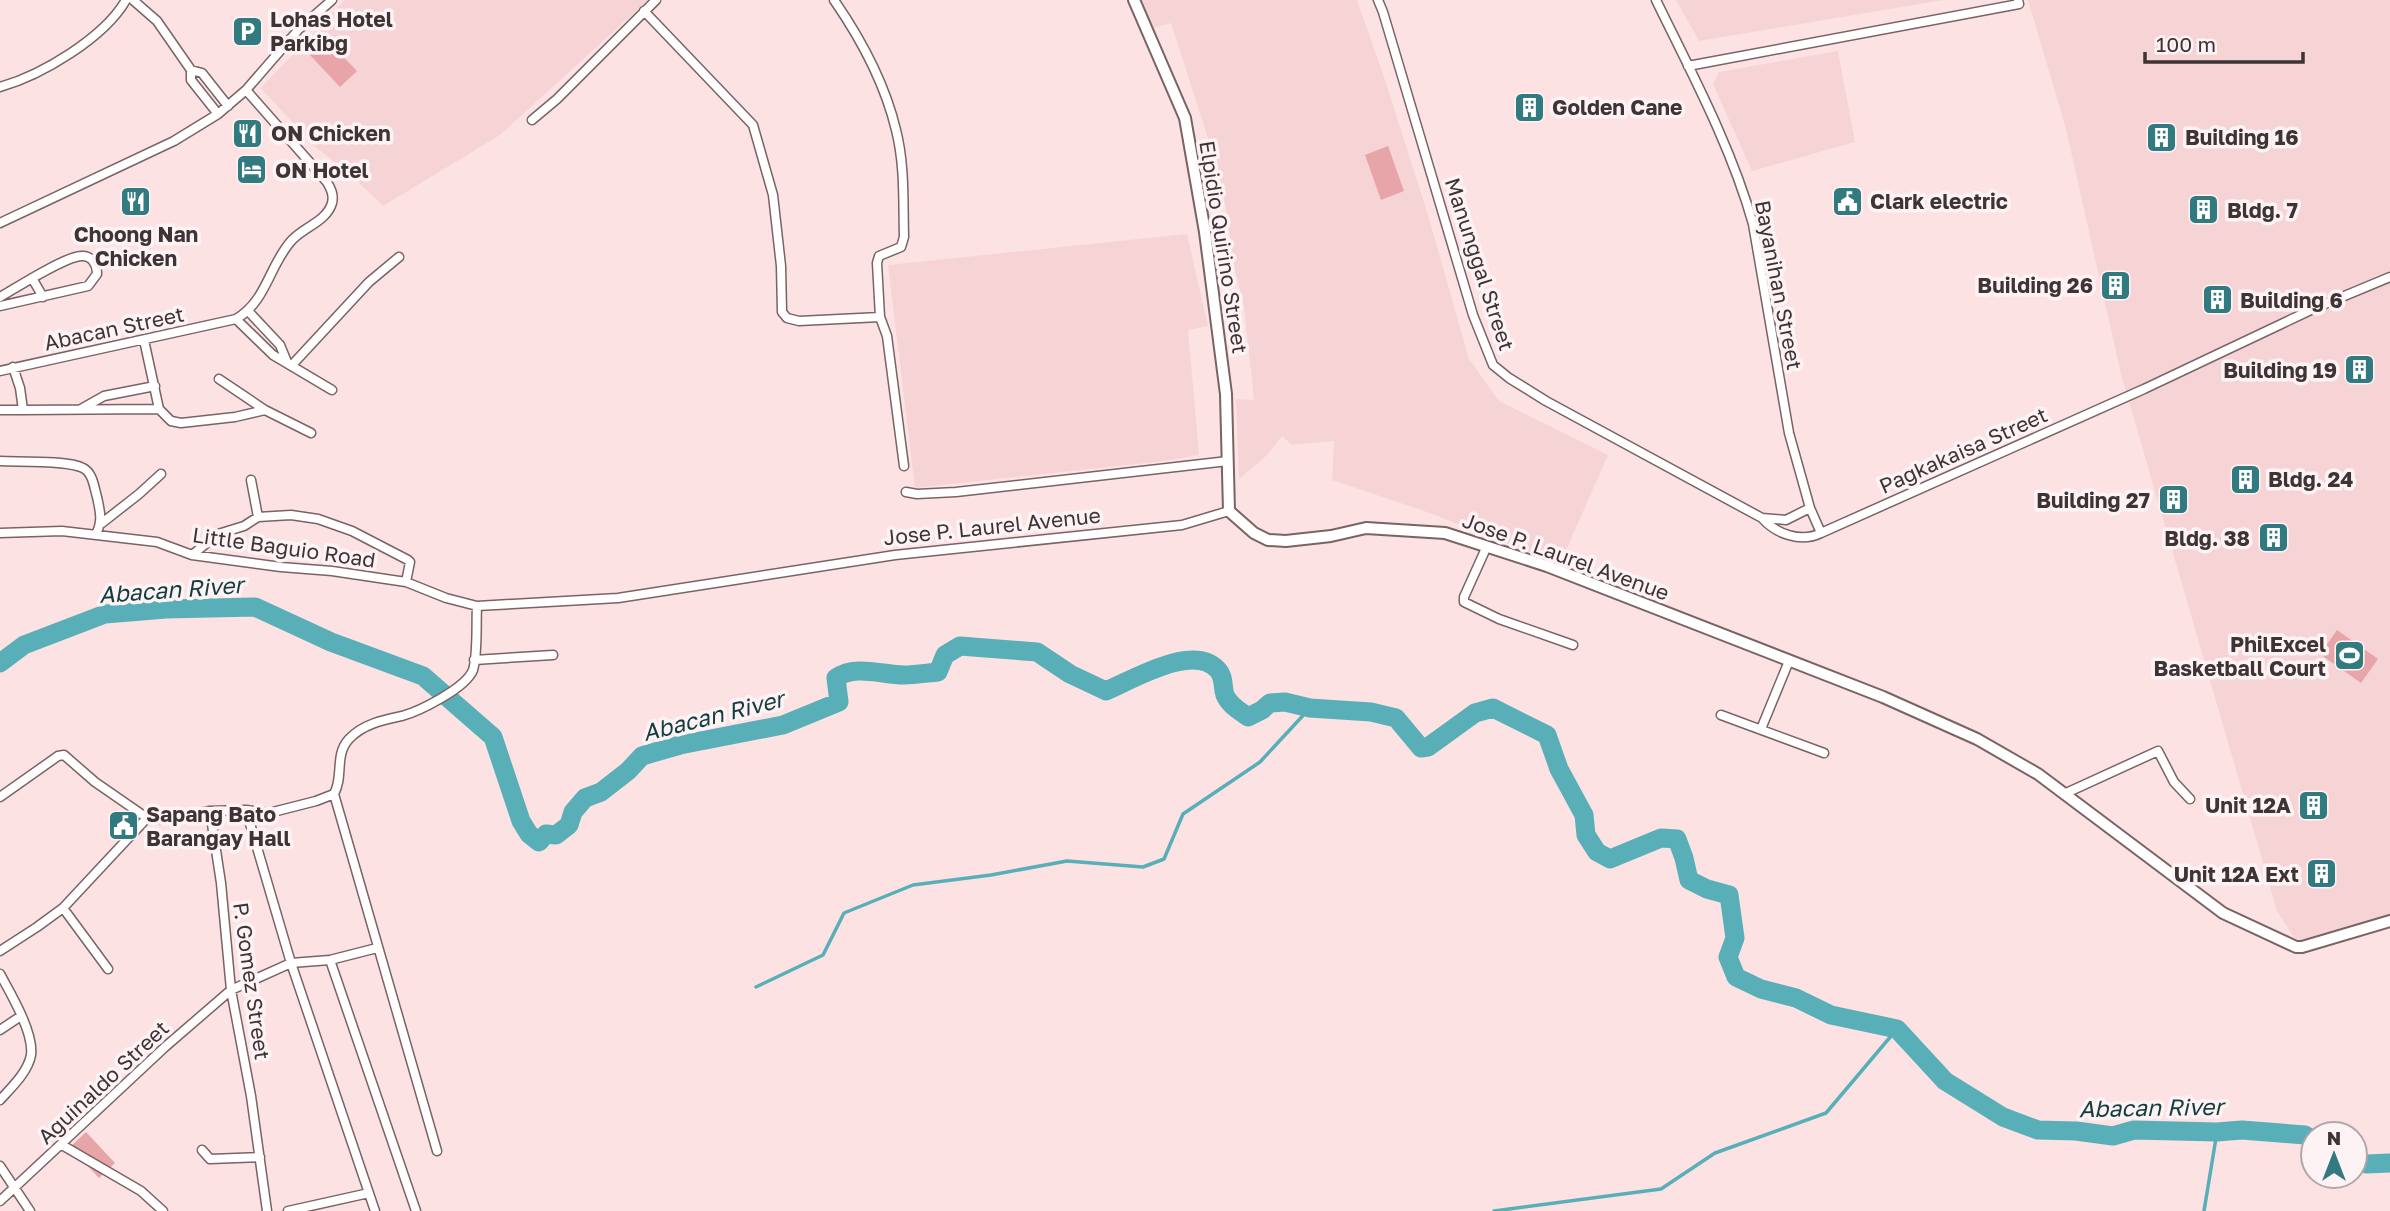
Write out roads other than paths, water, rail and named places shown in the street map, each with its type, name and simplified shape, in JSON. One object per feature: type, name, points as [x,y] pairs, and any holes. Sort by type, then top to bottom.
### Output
[{"type":"street","points":[[0,87],[19,82],[84,44],[121,10],[126,0]]},
{"type":"street","points":[[133,0],[157,20],[191,70],[191,80],[218,114]]},
{"type":"street","points":[[0,223],[174,141],[218,114],[246,90],[299,29],[332,0]]},
{"type":"street","points":[[532,120],[557,99],[656,0]]},
{"type":"street","points":[[834,0],[853,27],[877,75],[896,131],[902,178],[904,237],[901,247],[879,256],[877,263],[880,317],[887,336],[904,466]]},
{"type":"street","name":"Elpidio Quirino Street","points":[[1134,0],[1185,118],[1220,339],[1228,421],[1229,511]]},
{"type":"street","name":"Manunggal Street","points":[[1378,0],[1473,315],[1493,365],[1546,401],[1762,518],[1774,529],[1792,536]]},
{"type":"street","name":"Bayanihan Street","points":[[1656,0],[1744,192],[1753,224],[1789,433],[1810,508]]},
{"type":"street","points":[[1688,66],[2019,4],[2018,0]]},
{"type":"street","points":[[644,11],[754,125],[773,195],[781,266],[782,312],[787,318],[799,321],[880,317]]},
{"type":"street","points":[[191,70],[202,73],[228,106]]},
{"type":"street","name":"Abacan Street","points":[[0,371],[236,320],[249,312],[267,287],[275,264],[293,239],[326,214],[332,202],[332,190],[246,90]]},
{"type":"street","points":[[0,297],[32,278],[79,256],[89,257],[96,264],[97,274],[88,286],[0,306]]},
{"type":"street","points":[[290,363],[360,290],[399,257]]},
{"type":"street","name":"Pagkakaisa Street","points":[[1821,533],[2144,389],[2313,309],[2390,277]]},
{"type":"street","points":[[32,278],[43,297]]},
{"type":"street","points":[[249,312],[280,345],[290,363]]},
{"type":"street","points":[[236,320],[273,355],[332,390]]},
{"type":"street","points":[[144,340],[159,409],[172,421],[181,423],[265,411]]},
{"type":"street","points":[[12,367],[20,388],[23,410]]},
{"type":"street","points":[[219,379],[265,411],[311,433]]},
{"type":"street","points":[[80,410],[104,396],[155,386]]},
{"type":"street","points":[[0,410],[159,409]]},
{"type":"street","points":[[0,461],[66,464],[83,468],[92,477],[102,523]]},
{"type":"street","points":[[906,492],[917,495],[956,492],[1228,461]]},
{"type":"street","points":[[96,534],[102,523],[161,474]]},
{"type":"street","points":[[251,480],[258,517]]},
{"type":"street","points":[[1810,508],[1821,533],[1807,537],[1792,536],[1786,520],[1810,508]]},
{"type":"street","name":"Jose P. Laurel Avenue","points":[[477,606],[618,598],[895,555],[1182,525],[1229,511],[1254,533],[1268,540],[1286,541],[1331,536],[1366,528],[1445,533],[1547,566],[1883,697],[1977,739],[2038,774],[2223,913],[2296,947],[2390,921]]},
{"type":"street","points":[[192,555],[218,534],[244,526],[258,517],[291,514],[318,519],[352,531],[410,562],[407,582]]},
{"type":"street","name":"Manunggal Street","points":[[1762,518],[1786,520]]},
{"type":"street","name":"Little Baguio Road","points":[[0,533],[62,531],[157,542],[192,555],[407,582],[446,598],[477,606]]},
{"type":"street","points":[[1487,545],[1464,602],[1499,619],[1573,645]]},
{"type":"street","points":[[437,1151],[334,794],[340,779],[341,753],[356,732],[374,723],[428,705],[463,684],[469,676],[474,660],[477,606]]},
{"type":"street","points":[[474,660],[553,655]]},
{"type":"street","points":[[1761,729],[1789,661]]},
{"type":"street","points":[[1721,715],[1824,753]]},
{"type":"street","points":[[2064,794],[2158,751],[2174,782],[2190,799]]},
{"type":"street","points":[[0,797],[58,756],[64,755],[95,782],[147,818],[166,819],[210,811],[281,811],[334,794]]},
{"type":"street","points":[[246,810],[291,963],[375,1211]]},
{"type":"street","name":"P. Gomez Street","points":[[210,811],[224,907],[231,990],[267,1211]]},
{"type":"street","points":[[0,951],[63,908],[147,818]]},
{"type":"street","points":[[63,908],[108,969]]},
{"type":"street","name":"Aguinaldo Street","points":[[0,1202],[165,1046],[231,990],[291,963],[330,960],[377,948]]},
{"type":"street","points":[[330,960],[416,1211]]},
{"type":"street","points":[[0,974],[31,1043],[31,1058],[0,1100]]},
{"type":"street","points":[[0,1030],[21,1016]]},
{"type":"street","points":[[62,1145],[141,1191],[163,1211]]},
{"type":"street","points":[[202,1150],[209,1159],[260,1157]]},
{"type":"street","points":[[0,1166],[30,1211]]},
{"type":"street","points":[[288,1211],[369,1193]]},
{"type":"waterway","name":"Abacan River","points":[[0,663],[24,645],[105,614],[166,609],[255,607],[331,642],[423,676],[493,737],[521,821],[529,834],[539,842],[546,834],[556,835],[569,825],[573,812],[585,798],[601,792],[642,756],[680,745],[783,725],[839,702],[836,678],[843,674],[860,671],[904,675],[938,672],[945,655],[960,646],[1037,652],[1070,674],[1106,691],[1162,666],[1193,660],[1206,662],[1220,672],[1229,702],[1248,717],[1270,703],[1285,702],[1310,708],[1371,712],[1396,718],[1421,748],[1428,747],[1475,713],[1493,708],[1547,735],[1559,769],[1584,815],[1586,835],[1597,852],[1610,859],[1661,838],[1677,839],[1689,880],[1707,889],[1729,895],[1735,938],[1728,957],[1736,977],[1761,989],[1796,998],[1831,1015],[1897,1029],[1945,1081],[2003,1117],[2038,1130],[2113,1136],[2134,1130],[2242,1130],[2299,1135]]},
{"type":"waterway","points":[[756,987],[823,955],[844,913],[913,885],[991,875],[1067,861],[1143,867],[1164,859],[1183,814],[1260,762],[1310,708]]},
{"type":"waterway","points":[[1494,1211],[1661,1189],[1715,1153],[1826,1113],[1897,1029]]},
{"type":"waterway","points":[[2204,1211],[2217,1132]]},
{"type":"waterway","name":"Abacan River","points":[[2369,1164],[2390,1163]]},
{"type":"place","name":"Lohas Hotel Parkibg","points":[[247,31]]},
{"type":"place","name":"Golden Cane","points":[[1529,107]]},
{"type":"place","name":"ON Chicken","points":[[248,133]]},
{"type":"place","name":"Building 16","points":[[2162,137]]},
{"type":"place","name":"ON Hotel","points":[[252,170]]},
{"type":"place","name":"Clark electric","points":[[1847,201]]},
{"type":"place","name":"Choong Nan Chicken","points":[[136,202]]},
{"type":"place","name":"Bldg. 7","points":[[2204,210]]},
{"type":"place","name":"Building 26","points":[[2116,285]]},
{"type":"place","name":"Building 6","points":[[2217,300]]},
{"type":"place","name":"Building 19","points":[[2360,370]]},
{"type":"place","name":"Bldg. 24","points":[[2245,479]]},
{"type":"place","name":"Building 27","points":[[2173,500]]},
{"type":"place","name":"Bldg. 38","points":[[2273,538]]},
{"type":"place","name":"PhilExcel Basketball Court","points":[[2349,656]]},
{"type":"place","name":"Unit 12A","points":[[2314,805]]},
{"type":"place","name":"Sapang Bato Barangay Hall","points":[[123,826]]},
{"type":"place","name":"Unit 12A Ext","points":[[2322,874]]}]
